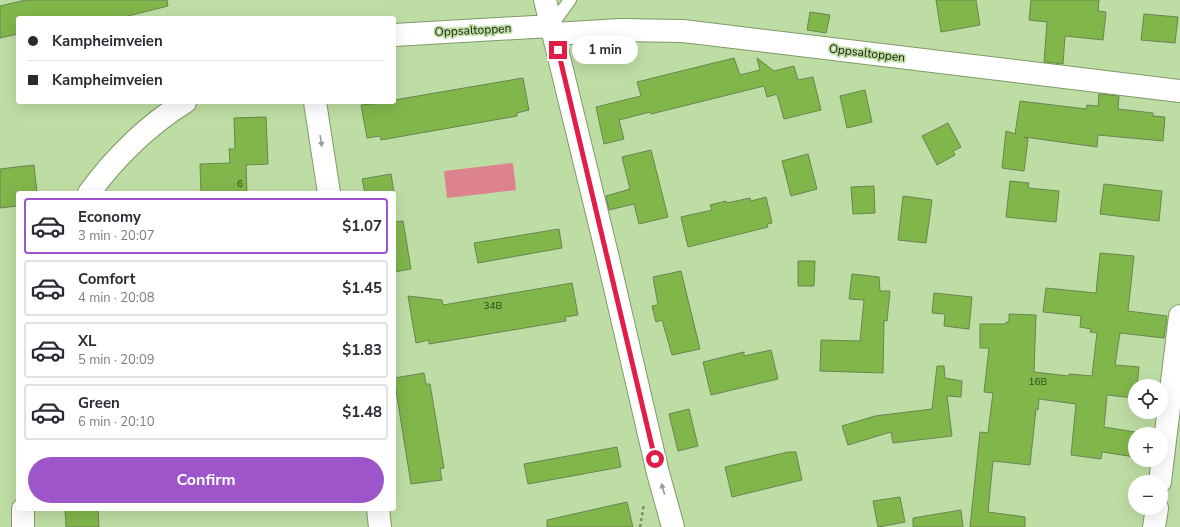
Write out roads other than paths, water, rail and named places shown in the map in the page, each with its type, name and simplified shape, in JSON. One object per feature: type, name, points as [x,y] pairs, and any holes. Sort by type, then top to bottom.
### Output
[{"type":"street","points":[[545,0],[608,258],[658,473],[673,527]]},
{"type":"street","name":"Oppsaltoppen","points":[[396,35],[552,30],[683,31],[1180,91]]},
{"type":"street","points":[[90,191],[103,174],[138,136],[182,104]]},
{"type":"street","points":[[315,104],[329,191]]},
{"type":"street","points":[[1161,475],[1180,316]]},
{"type":"street","points":[[23,511],[23,527]]},
{"type":"street","points":[[378,511],[380,527]]},
{"type":"street","points":[[1154,527],[1156,515]]},
{"type":"lane","points":[[552,30],[570,0]]}]
